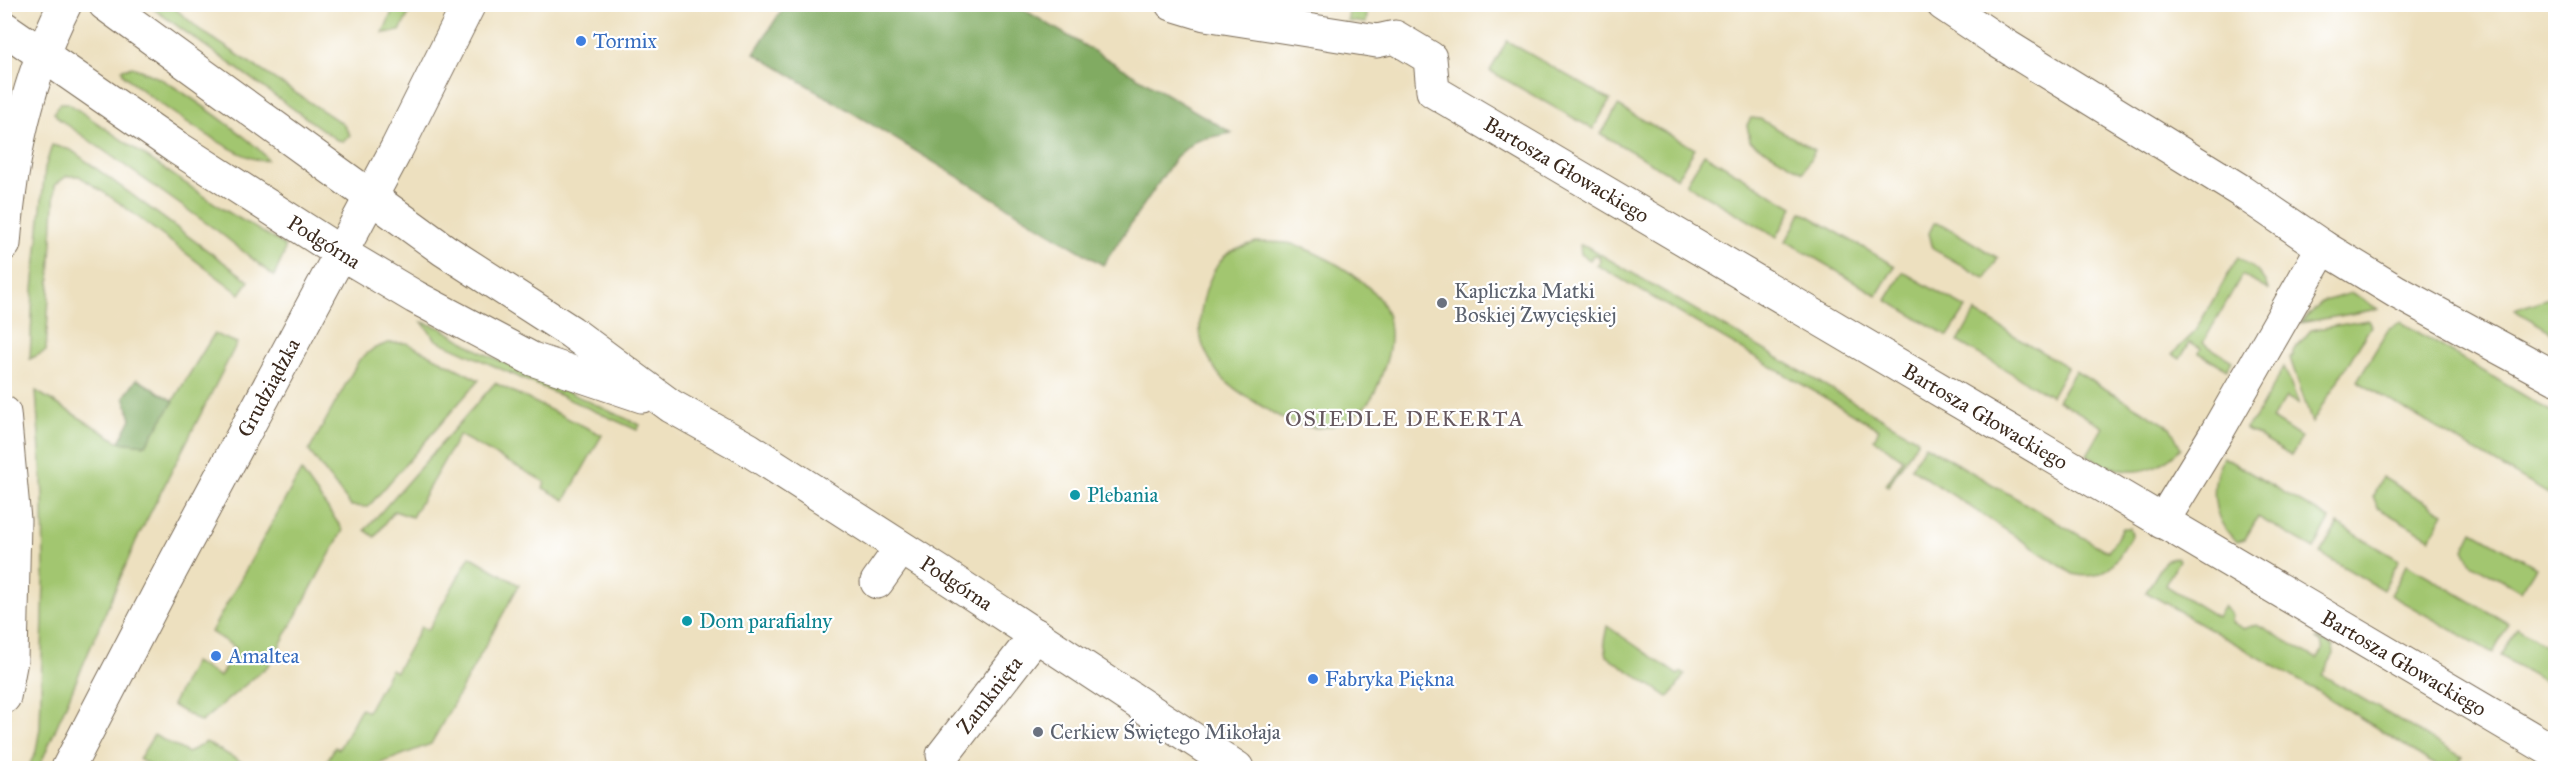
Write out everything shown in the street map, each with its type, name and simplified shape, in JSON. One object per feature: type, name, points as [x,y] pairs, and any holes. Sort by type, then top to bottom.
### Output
[{"type":"street","points":[[4,244],[22,119],[41,54],[65,4]]},
{"type":"street","name":"Podgórna","points":[[105,4],[444,250],[571,332],[671,406],[748,449],[1237,768]]},
{"type":"street","name":"Grudziądzka","points":[[68,768],[165,581],[371,198],[469,4]]},
{"type":"street","name":"Bartosza Głowackiego","points":[[1172,4],[1205,14],[1377,40],[1395,38],[1430,58],[1433,92],[2556,753]]},
{"type":"street","points":[[1943,4],[1998,41],[2241,191],[2323,247],[2397,292],[2556,378]]},
{"type":"street","name":"Podgórna","points":[[4,28],[176,147],[341,253],[415,297],[532,359],[671,406]]},
{"type":"street","points":[[2162,522],[2217,432],[2323,247]]},
{"type":"street","points":[[4,413],[14,520],[10,660],[4,697]]},
{"type":"street","points":[[877,582],[902,548]]},
{"type":"street","name":"Zamknięta","points":[[943,755],[1036,635]]},
{"type":"green space","points":[[148,5],[171,5],[200,30],[343,124],[350,135],[344,141],[337,140]]},
{"type":"green space","points":[[395,5],[413,5],[400,31],[383,33]]},
{"type":"green space","points":[[785,5],[1016,5],[1232,133],[1196,140],[1176,157],[1103,265],[754,53]]},
{"type":"green space","points":[[1349,5],[1368,5],[1366,23],[1348,21]]},
{"type":"green space","points":[[1507,41],[1610,100],[1593,129],[1490,71]]},
{"type":"green space","points":[[132,67],[162,80],[192,99],[240,133],[267,160],[255,159],[238,152],[170,111],[123,74],[122,69]]},
{"type":"green space","points":[[60,103],[68,103],[223,209],[281,243],[285,247],[284,254],[274,276],[219,232],[59,119],[54,113]]},
{"type":"green space","points":[[1618,106],[1695,149],[1677,178],[1601,134]]},
{"type":"green space","points":[[1751,118],[1760,119],[1815,150],[1803,172],[1750,141],[1747,125]]},
{"type":"green space","points":[[52,145],[71,150],[249,281],[240,294],[118,202],[79,176],[67,176],[55,185],[46,351],[30,359],[33,290],[45,168]]},
{"type":"green space","points":[[1704,154],[1793,207],[1777,237],[1686,184]]},
{"type":"green space","points":[[1802,212],[1895,266],[1877,295],[1786,241]]},
{"type":"green space","points":[[1934,223],[1942,224],[1998,258],[1986,279],[1933,249],[1929,233]]},
{"type":"green space","points":[[1256,242],[1292,244],[1328,259],[1362,282],[1384,307],[1390,332],[1385,365],[1370,400],[1348,419],[1320,428],[1293,423],[1266,409],[1228,384],[1217,372],[1207,354],[1202,343],[1200,321],[1208,283],[1227,254]]},
{"type":"green space","points":[[1580,245],[1586,246],[1917,439],[1918,441],[1888,486],[1886,485],[1903,459],[1874,439],[1879,429],[1597,265],[1600,261],[1599,256],[1593,255],[1590,260],[1581,254]]},
{"type":"green space","points":[[2238,257],[2260,275],[2268,290],[2242,275],[2203,343],[2232,361],[2227,369],[2199,353],[2201,348],[2190,342],[2180,359],[2172,354],[2194,333]]},
{"type":"green space","points":[[1903,272],[1966,308],[1948,336],[1886,300]]},
{"type":"green space","points":[[2352,293],[2378,309],[2300,323],[2324,301]]},
{"type":"green space","points":[[2555,296],[2555,334],[2514,310]]},
{"type":"green space","points":[[1975,312],[2067,367],[2051,396],[1958,342]]},
{"type":"green space","points":[[2368,320],[2371,326],[2312,423],[2290,358],[2293,356],[2293,351],[2311,330]]},
{"type":"green space","points":[[422,322],[441,328],[481,352],[640,425],[637,430],[436,340]]},
{"type":"green space","points":[[2401,322],[2555,414],[2555,498],[2357,381],[2389,328]]},
{"type":"green space","points":[[214,334],[237,343],[136,541],[41,763],[37,768],[28,768],[36,751],[40,728],[44,578],[43,496],[36,391],[119,442],[146,445]]},
{"type":"green space","points":[[388,343],[407,343],[479,380],[368,507],[351,506],[309,451],[359,360],[373,349]]},
{"type":"green space","points":[[2284,367],[2299,404],[2286,397],[2272,419],[2302,438],[2291,456],[2245,428],[2255,418]]},
{"type":"green space","points":[[2075,371],[2170,427],[2181,448],[2158,465],[2136,471],[2112,467],[2087,455],[2103,427],[2058,400]]},
{"type":"green space","points":[[137,379],[174,401],[146,445],[119,442],[131,419],[124,397]]},
{"type":"green space","points":[[495,383],[602,435],[565,500],[543,488],[545,482],[459,435],[412,517],[394,511],[375,537],[365,530]]},
{"type":"green space","points":[[1925,445],[2108,552],[2123,528],[2130,528],[2132,535],[2116,560],[2103,572],[2085,576],[2073,574],[1911,468]]},
{"type":"green space","points":[[2223,457],[2330,519],[2314,549],[2258,517],[2245,539],[2237,541],[2228,533],[2217,513],[2214,491]]},
{"type":"green space","points":[[301,471],[343,530],[269,665],[201,722],[172,705],[194,662],[220,677],[236,648],[211,632]]},
{"type":"green space","points":[[2382,477],[2444,513],[2430,538],[2378,508],[2373,496]]},
{"type":"green space","points":[[2338,524],[2399,560],[2383,590],[2320,553]]},
{"type":"green space","points":[[2473,531],[2536,567],[2521,591],[2471,563],[2464,549]]},
{"type":"green space","points":[[470,556],[519,585],[431,744],[368,768],[323,768],[335,747],[339,749],[361,708],[367,712],[391,669],[396,672],[421,627],[428,630]]},
{"type":"green space","points":[[2177,557],[2179,560],[2165,585],[2217,617],[2224,606],[2232,615],[2231,622],[2244,629],[2257,624],[2317,659],[2323,650],[2321,642],[2316,639],[2333,647],[2334,654],[2322,675],[2462,757],[2456,768],[2442,768],[2432,763],[2326,696],[2146,592],[2165,561]]},
{"type":"green space","points":[[2407,564],[2509,624],[2493,653],[2390,595]]},
{"type":"green space","points":[[1607,626],[1678,675],[1681,672],[1685,675],[1671,695],[1668,697],[1607,656],[1604,641]]},
{"type":"green space","points":[[2517,628],[2555,651],[2555,688],[2501,656]]},
{"type":"green space","points":[[154,735],[188,753],[206,742],[252,768],[154,768],[139,759]]},
{"type":"place","name":"Tormix","points":[[581,41]]},
{"type":"place","name":"Kapliczka Matki Boskiej Zwycięskiej","points":[[1442,303]]},
{"type":"place","name":"Plebania","points":[[1075,495]]},
{"type":"place","name":"Dom parafialny","points":[[687,621]]},
{"type":"place","name":"Amaltea","points":[[216,656]]},
{"type":"place","name":"Fabryka Piękna","points":[[1313,679]]},
{"type":"place","name":"Cerkiew Świętego Mikołaja","points":[[1038,732]]},
{"type":"district","name":"OSIEDLE DEKERTA","points":[[1405,418]]}]
